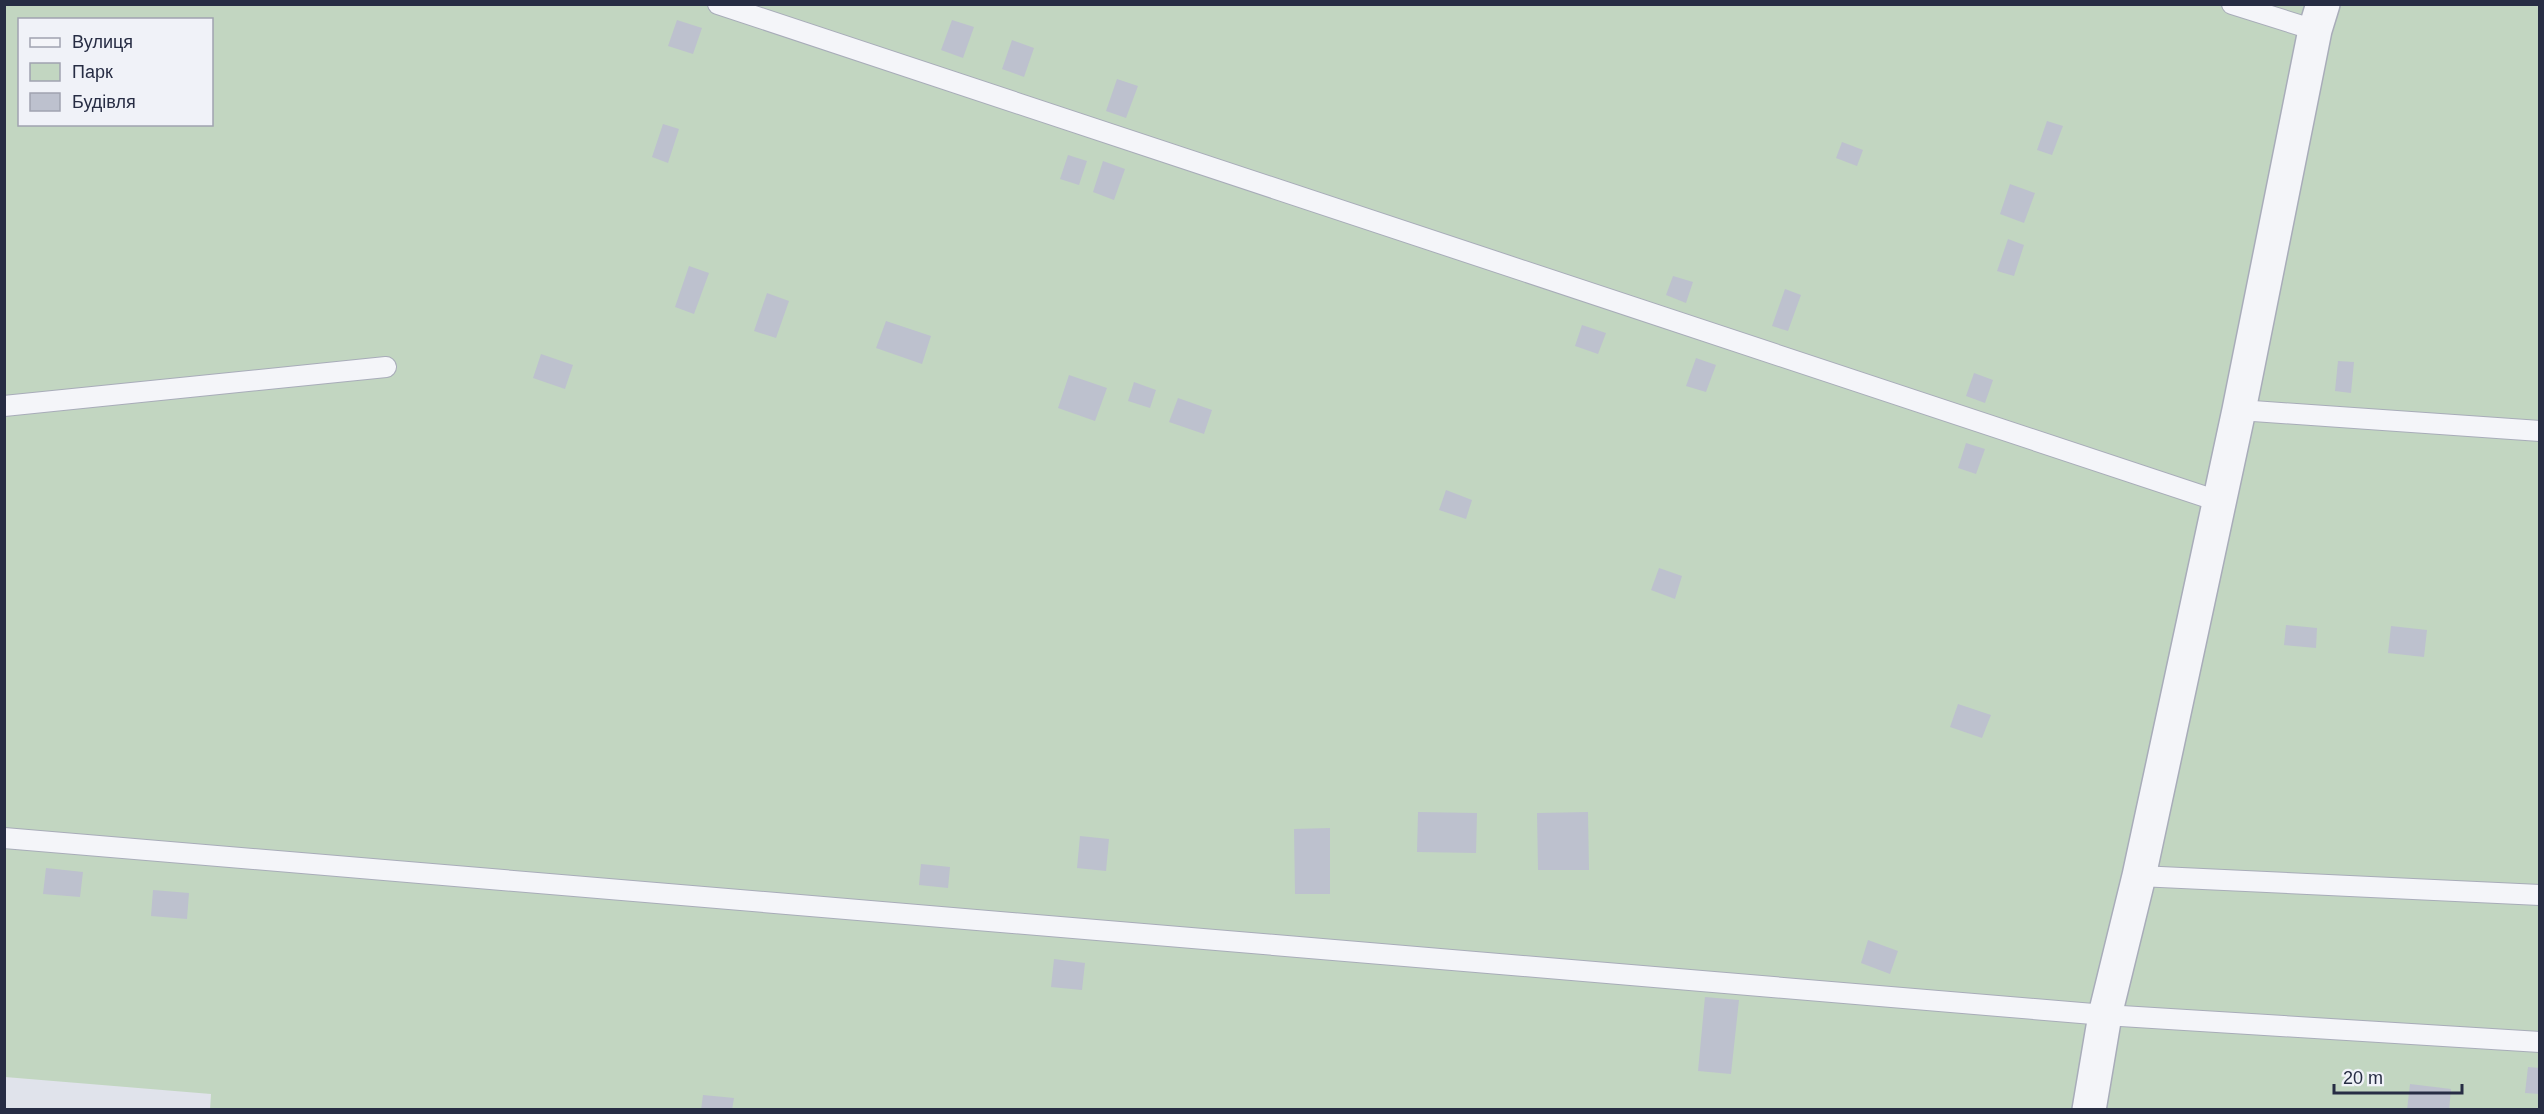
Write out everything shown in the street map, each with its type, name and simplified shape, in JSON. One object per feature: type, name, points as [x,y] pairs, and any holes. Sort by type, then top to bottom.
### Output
[{"type":"street","points":[[2089,1110],[2105,1016],[2139,876],[2239,410],[2319,17]]},
{"type":"lane","points":[[718,4],[2218,501]]},
{"type":"lane","points":[[2232,4],[2319,17]]},
{"type":"lane","points":[[4,406],[386,367]]},
{"type":"lane","points":[[2239,410],[2540,431]]},
{"type":"lane","points":[[4,838],[2105,1016],[2540,1042]]},
{"type":"lane","points":[[2139,876],[2540,895]]},
{"type":"green space","points":[[4,5],[2539,5],[2539,1109],[210,1110],[211,1094],[5,1077]]},
{"type":"building","points":[[677,20],[702,28],[693,54],[668,46]]},
{"type":"building","points":[[952,20],[974,27],[963,58],[941,50]]},
{"type":"building","points":[[1012,40],[1034,48],[1024,77],[1002,69]]},
{"type":"building","points":[[1117,79],[1138,86],[1126,118],[1106,111]]},
{"type":"building","points":[[2047,121],[2063,126],[2052,155],[2037,150]]},
{"type":"building","points":[[663,124],[679,129],[668,163],[652,157]]},
{"type":"building","points":[[1842,142],[1863,150],[1857,166],[1836,158]]},
{"type":"building","points":[[1068,155],[1087,161],[1079,185],[1060,179]]},
{"type":"building","points":[[1103,161],[1125,169],[1114,200],[1093,192]]},
{"type":"building","points":[[2010,184],[2035,193],[2024,223],[2000,214]]},
{"type":"building","points":[[2008,239],[2024,245],[2014,276],[1997,271]]},
{"type":"building","points":[[689,266],[709,273],[694,314],[675,307]]},
{"type":"building","points":[[1673,276],[1693,282],[1686,303],[1666,295]]},
{"type":"building","points":[[1785,289],[1801,295],[1788,331],[1772,326]]},
{"type":"building","points":[[767,293],[789,301],[776,338],[754,331]]},
{"type":"building","points":[[886,321],[931,336],[922,364],[876,348]]},
{"type":"building","points":[[1582,325],[1606,333],[1598,354],[1575,346]]},
{"type":"building","points":[[541,354],[573,365],[565,389],[533,378]]},
{"type":"building","points":[[1696,358],[1716,365],[1706,392],[1686,386]]},
{"type":"building","points":[[2338,361],[2354,362],[2351,393],[2335,391]]},
{"type":"building","points":[[1974,373],[1993,380],[1985,403],[1966,396]]},
{"type":"building","points":[[1069,375],[1107,388],[1095,421],[1058,408]]},
{"type":"building","points":[[1134,382],[1156,390],[1150,408],[1128,401]]},
{"type":"building","points":[[1178,398],[1212,410],[1204,434],[1169,422]]},
{"type":"building","points":[[1966,443],[1985,449],[1976,474],[1958,468]]},
{"type":"building","points":[[1446,490],[1472,500],[1466,519],[1439,510]]},
{"type":"building","points":[[1659,568],[1682,576],[1675,599],[1651,590]]},
{"type":"building","points":[[2286,625],[2317,628],[2316,648],[2284,645]]},
{"type":"building","points":[[2391,626],[2427,630],[2424,657],[2388,653]]},
{"type":"building","points":[[1958,704],[1991,715],[1982,738],[1950,727]]},
{"type":"building","points":[[1418,812],[1477,813],[1476,853],[1417,852]]},
{"type":"building","points":[[1588,812],[1589,870],[1538,870],[1537,813]]},
{"type":"building","points":[[1330,828],[1330,894],[1295,894],[1294,829]]},
{"type":"building","points":[[1080,836],[1109,839],[1106,871],[1077,868]]},
{"type":"building","points":[[921,864],[950,867],[948,888],[919,885]]},
{"type":"building","points":[[46,868],[83,872],[80,897],[43,894]]},
{"type":"building","points":[[153,890],[189,893],[187,919],[151,916]]},
{"type":"building","points":[[1868,940],[1898,951],[1890,974],[1861,963]]},
{"type":"building","points":[[1054,959],[1085,963],[1082,990],[1051,987]]},
{"type":"building","points":[[1705,997],[1739,1000],[1731,1074],[1698,1071]]},
{"type":"building","points":[[2528,1067],[2540,1068],[2540,1094],[2525,1093]]},
{"type":"building","points":[[2410,1084],[2451,1089],[2449,1110],[2407,1110]]},
{"type":"building","points":[[703,1095],[734,1098],[732,1110],[701,1110]]}]
